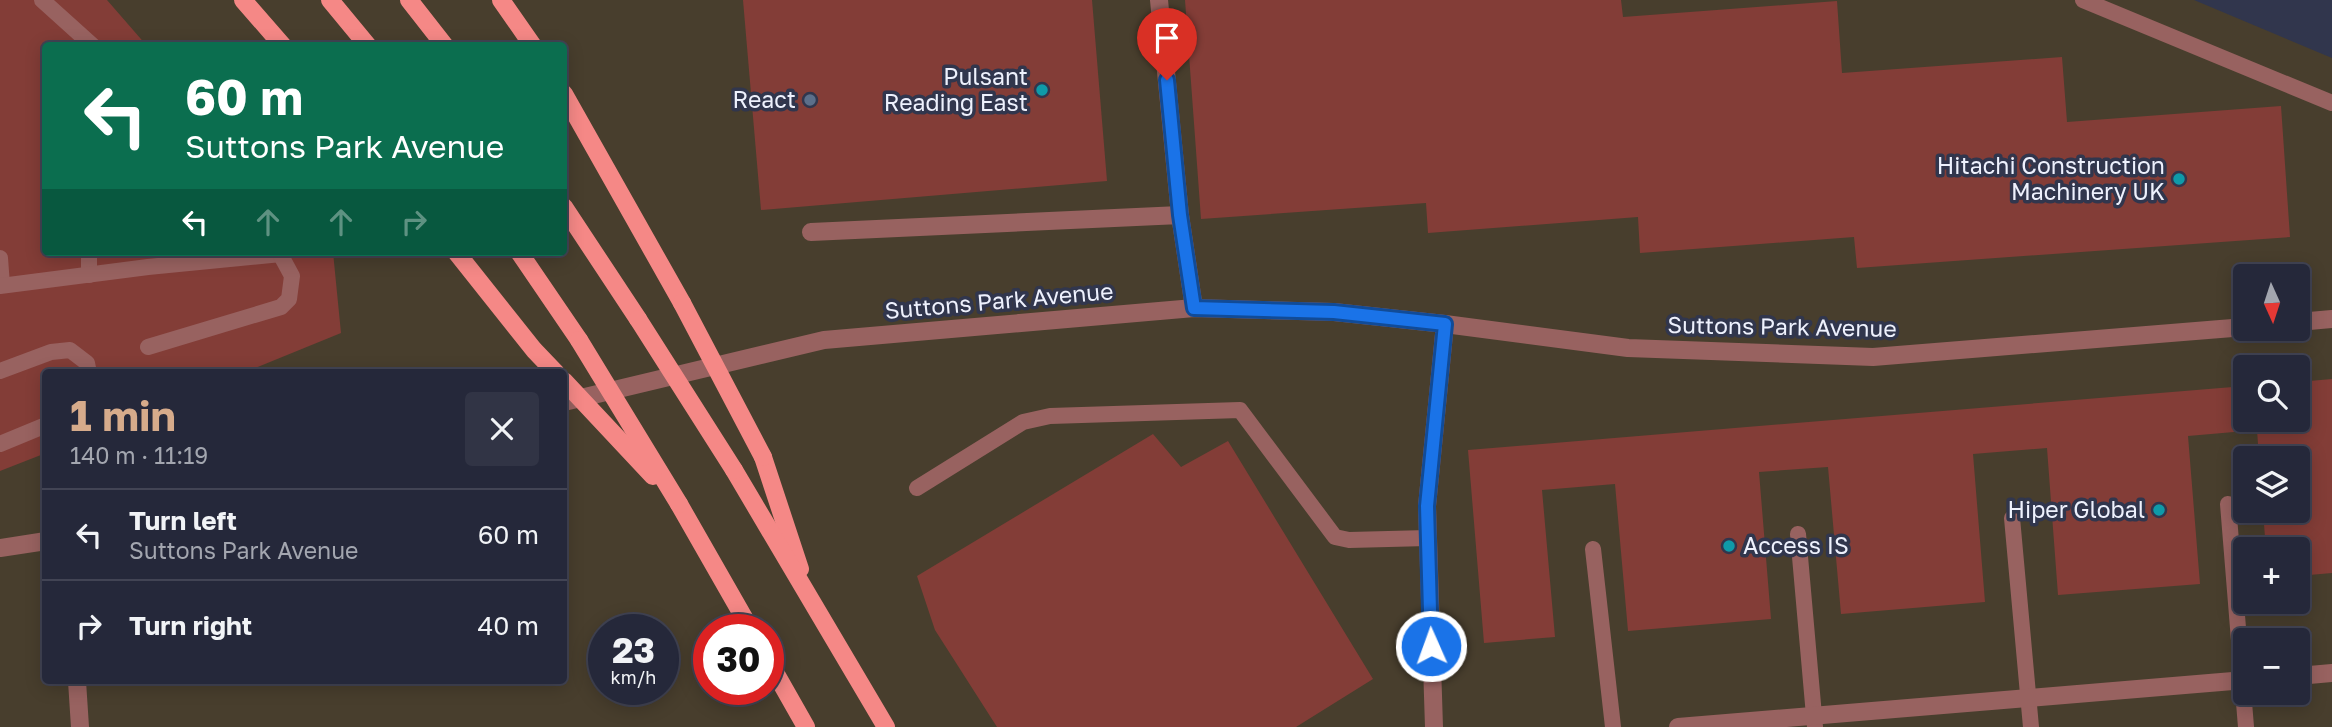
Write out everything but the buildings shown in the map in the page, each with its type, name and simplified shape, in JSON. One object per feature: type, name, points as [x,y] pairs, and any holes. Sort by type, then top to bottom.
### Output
[{"type":"main road","points":[[243,0],[280,42]]},
{"type":"main road","points":[[330,0],[365,42]]},
{"type":"main road","points":[[409,0],[442,42]]},
{"type":"main road","points":[[501,0],[530,42]]},
{"type":"main road","points":[[567,99],[682,303],[762,457],[812,605]]},
{"type":"main road","points":[[567,212],[734,470],[886,727]]},
{"type":"main road","points":[[459,256],[552,369]]},
{"type":"main road","points":[[522,256],[579,340],[679,504],[742,614]]},
{"type":"main road","points":[[567,384],[679,504]]},
{"type":"main road","points":[[784,688],[806,727]]},
{"type":"street","points":[[1159,0],[1180,215],[1194,308]]},
{"type":"street","points":[[811,232],[1180,215]]},
{"type":"street","name":"Suttons Park Avenue","points":[[567,401],[824,340],[1194,308],[1334,312],[1628,348],[1873,358],[2233,328]]},
{"type":"street","points":[[2310,321],[2332,319]]},
{"type":"street","points":[[1434,727],[1427,506],[1445,324]]},
{"type":"street","points":[[0,548],[42,542]]},
{"type":"street","points":[[2310,675],[2332,673]]},
{"type":"street","points":[[1678,727],[1815,721],[2028,698],[2233,681]]},
{"type":"street","points":[[77,684],[80,727]]},
{"type":"lane","points":[[43,0],[86,42]]},
{"type":"lane","points":[[2083,0],[2332,103]]},
{"type":"lane","points":[[89,256],[89,275]]},
{"type":"lane","points":[[0,258],[1,285],[254,256]]},
{"type":"lane","points":[[148,347],[281,307],[289,299],[292,287],[292,276],[282,256]]},
{"type":"lane","points":[[0,371],[51,352],[70,350],[87,363],[88,369]]},
{"type":"lane","points":[[917,488],[1023,422],[1063,415],[1240,410],[1335,537],[1349,540],[1428,538]]},
{"type":"lane","points":[[0,444],[42,427]]},
{"type":"lane","points":[[2228,504],[2239,628]]},
{"type":"lane","points":[[2012,518],[2031,727]]},
{"type":"lane","points":[[1798,534],[1815,721]]},
{"type":"lane","points":[[1593,548],[1613,727]]},
{"type":"lane","points":[[2245,705],[2246,727]]},
{"type":"shaded area","points":[[0,0],[2194,0],[2332,58],[2332,727],[0,727]]},
{"type":"place","name":"Pulsant Reading East","points":[[1042,90]]},
{"type":"place","name":"React","points":[[810,100]]},
{"type":"place","name":"Hitachi Construction Machinery UK","points":[[2179,179]]},
{"type":"place","name":"Hiper Global","points":[[2159,510]]},
{"type":"place","name":"Access IS","points":[[1729,546]]},
{"type":"route","points":[[1167,80],[1180,215],[1194,308],[1334,312],[1445,324],[1427,506],[1431,646]]}]
